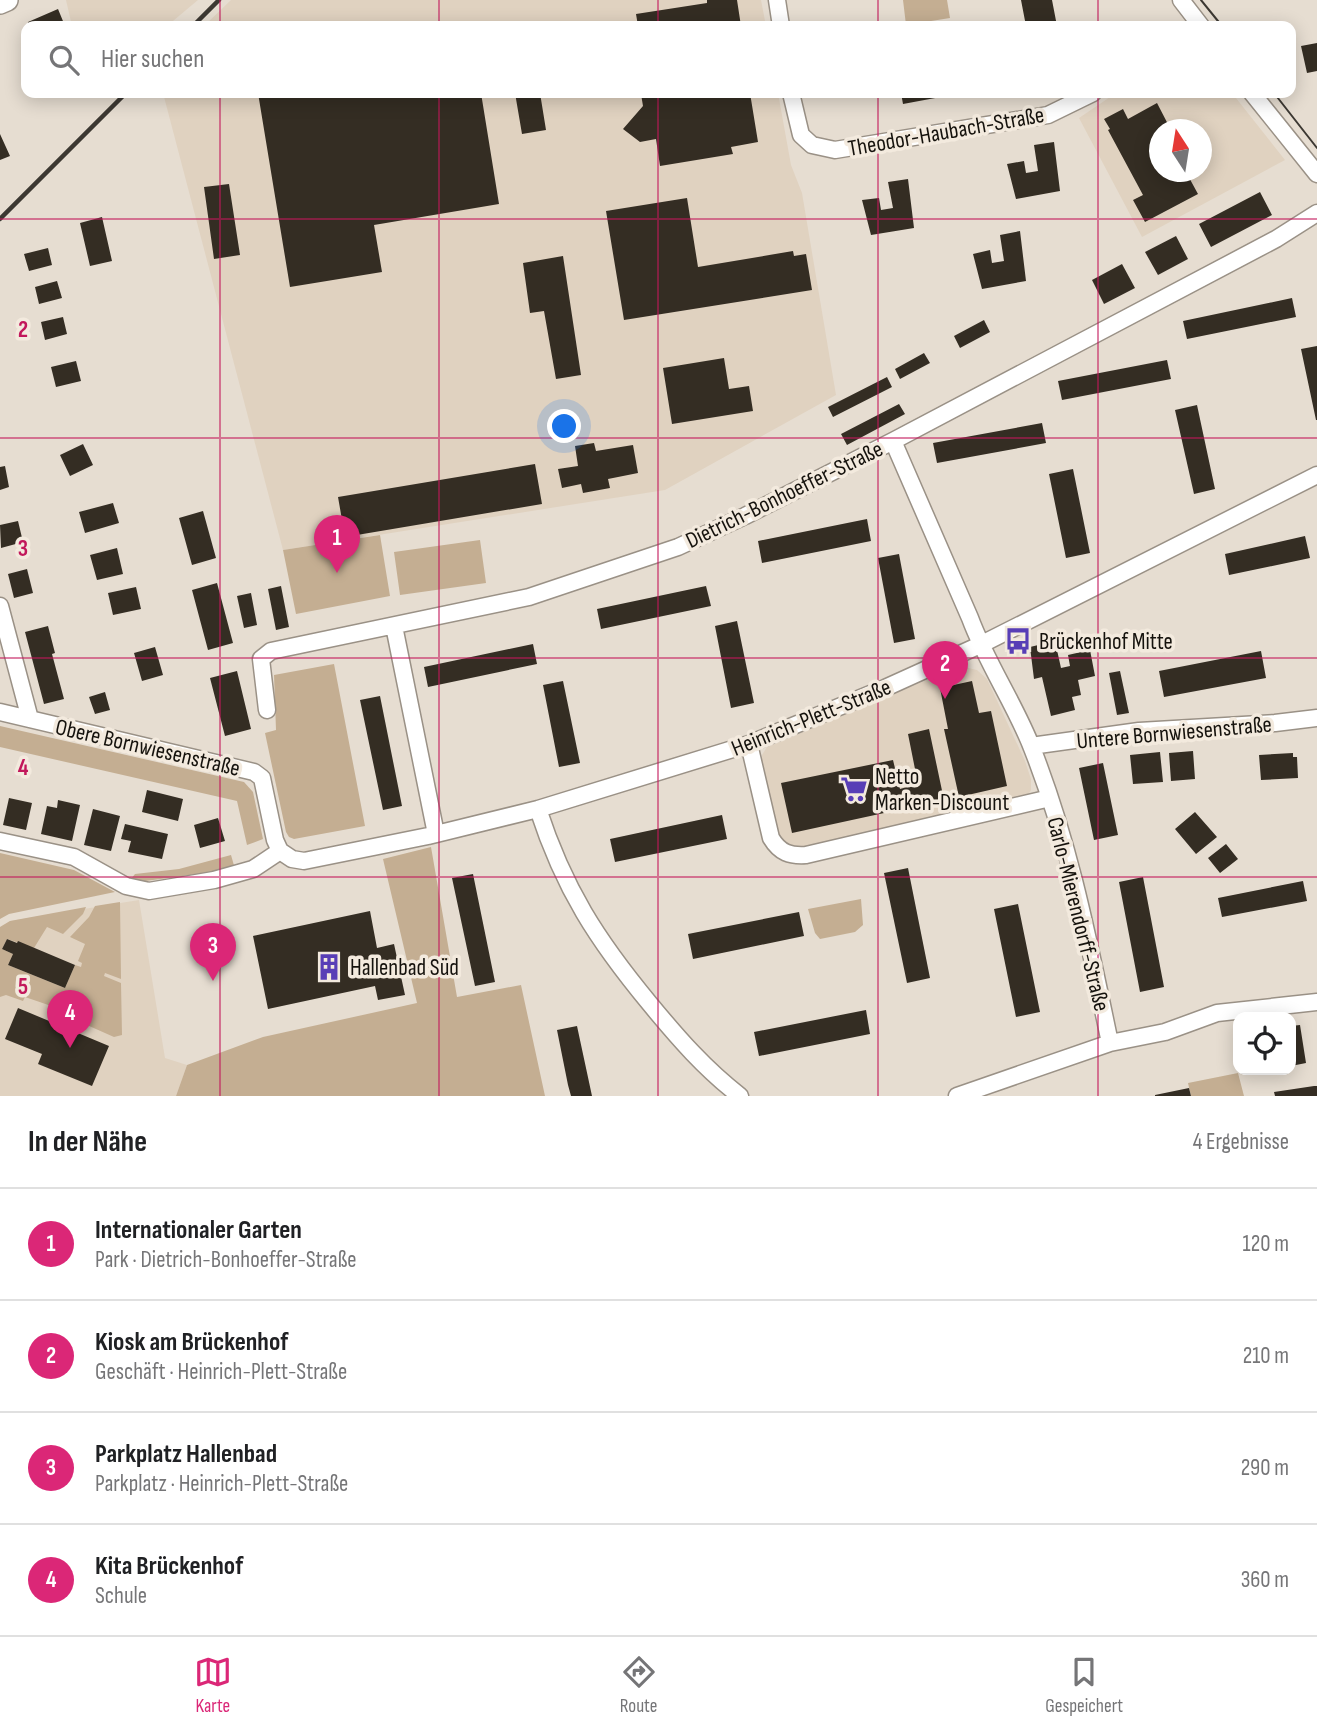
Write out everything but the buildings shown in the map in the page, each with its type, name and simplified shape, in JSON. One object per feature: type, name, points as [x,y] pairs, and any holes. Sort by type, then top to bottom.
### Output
[{"type":"street","points":[[0,3],[7,0]]},
{"type":"street","points":[[777,0],[780,21]]},
{"type":"street","points":[[1181,0],[1194,21]]},
{"type":"street","name":"Theodor-Haubach-Straße","points":[[792,98],[801,135],[812,145],[835,150],[1048,115],[1083,98]]},
{"type":"street","points":[[1256,98],[1317,174]]},
{"type":"street","name":"Dietrich-Bonhoeffer-Straße","points":[[267,710],[261,659],[271,651],[529,597],[678,547],[893,441],[1276,239],[1317,213]]},
{"type":"street","name":"Carlo-Mierendorff-Straße","points":[[893,441],[980,645],[1031,746],[1050,798],[1071,862],[1110,1043]]},
{"type":"street","name":"Heinrich-Plett-Straße","points":[[280,851],[292,859],[304,861],[436,834],[538,809],[749,744],[885,688],[980,645],[1317,475]]},
{"type":"street","points":[[0,606],[30,719]]},
{"type":"street","points":[[394,626],[436,834]]},
{"type":"street","name":"Obere Bornwiesenstraße","points":[[0,712],[254,772],[262,778],[275,840],[280,851]]},
{"type":"street","name":"Untere Bornwiesenstraße","points":[[1031,746],[1139,731],[1317,718]]},
{"type":"street","points":[[749,744],[771,838],[777,848],[793,855],[806,855],[1050,798]]},
{"type":"street","points":[[538,809],[568,886],[613,959],[690,1052],[706,1069],[740,1096]]},
{"type":"street","points":[[0,841],[74,857],[127,886],[149,891],[214,880],[253,869],[280,851]]},
{"type":"street","name":"Carlo-Mierendorff-Straße","points":[[957,1096],[1110,1043],[1165,1032],[1217,1013],[1317,1002]]},
{"type":"shaded area","points":[[66,0],[198,0],[173,21],[71,21]]},
{"type":"shaded area","points":[[231,0],[761,0],[765,21],[209,21]]},
{"type":"shaded area","points":[[903,0],[947,0],[950,18],[906,21]]},
{"type":"shaded area","points":[[164,98],[779,98],[791,165],[802,193],[836,395],[665,490],[283,550]]},
{"type":"shaded area","points":[[1109,98],[1236,98],[1285,160],[1142,237],[1079,118]]},
{"type":"shaded area","points":[[380,535],[390,596],[296,614],[283,550]]},
{"type":"shaded area","points":[[480,540],[486,583],[400,595],[394,552]]},
{"type":"shaded area","points":[[334,664],[365,826],[294,839],[286,832],[265,733],[276,730],[274,675]]},
{"type":"shaded area","points":[[960,666],[977,670],[987,679],[1025,761],[1031,779],[1031,790],[1027,797],[798,848],[790,849],[777,837],[761,766],[762,755],[767,747]]},
{"type":"shaded area","points":[[0,726],[244,782],[253,792],[263,839],[247,845],[237,801],[0,747]]},
{"type":"shaded area","points":[[431,847],[457,997],[521,985],[545,1096],[176,1096],[187,1065],[263,1037],[417,1003],[383,859]]},
{"type":"shaded area","points":[[0,853],[74,870],[115,892],[9,914],[0,919]]},
{"type":"shaded area","points":[[231,855],[235,869],[138,882],[131,879],[135,874],[179,869]]},
{"type":"shaded area","points":[[861,899],[863,925],[855,932],[820,939],[815,933],[808,909]]},
{"type":"shaded area","points":[[139,900],[165,1058],[187,1065],[176,1096],[0,1096],[0,927],[10,921]]},
{"type":"shaded area","points":[[120,902],[121,979],[105,973],[104,976],[121,983],[122,1035],[114,1037],[62,1014],[63,1010],[25,997],[23,1001],[6,995],[0,997],[0,927],[10,921],[86,907],[83,914],[63,934],[47,927],[34,948],[7,939],[2,949],[13,954],[8,965],[65,988],[75,965],[81,967],[82,963],[78,961],[85,944],[70,937],[89,917],[95,906]]},
{"type":"shaded area","points":[[1239,1075],[1244,1096],[1191,1096],[1188,1083]]},
{"type":"tram line","points":[[1201,0],[1218,21]]},
{"type":"tram line","points":[[1278,98],[1317,148]]},
{"type":"railway","points":[[198,21],[219,0]]},
{"type":"railway","points":[[0,219],[121,98]]},
{"type":"place","name":"Internationaler Garten","points":[[337,573]]},
{"type":"place","name":"Brückenhof Mitte","points":[[1018,641]]},
{"type":"place","name":"Kiosk am Brückenhof","points":[[945,699]]},
{"type":"place","name":"Netto Marken-Discount","points":[[854,789]]},
{"type":"place","name":"Hallenbad Süd","points":[[329,967]]},
{"type":"place","name":"Parkplatz Hallenbad","points":[[213,981]]},
{"type":"place","name":"Kita Brückenhof","points":[[70,1048]]}]
